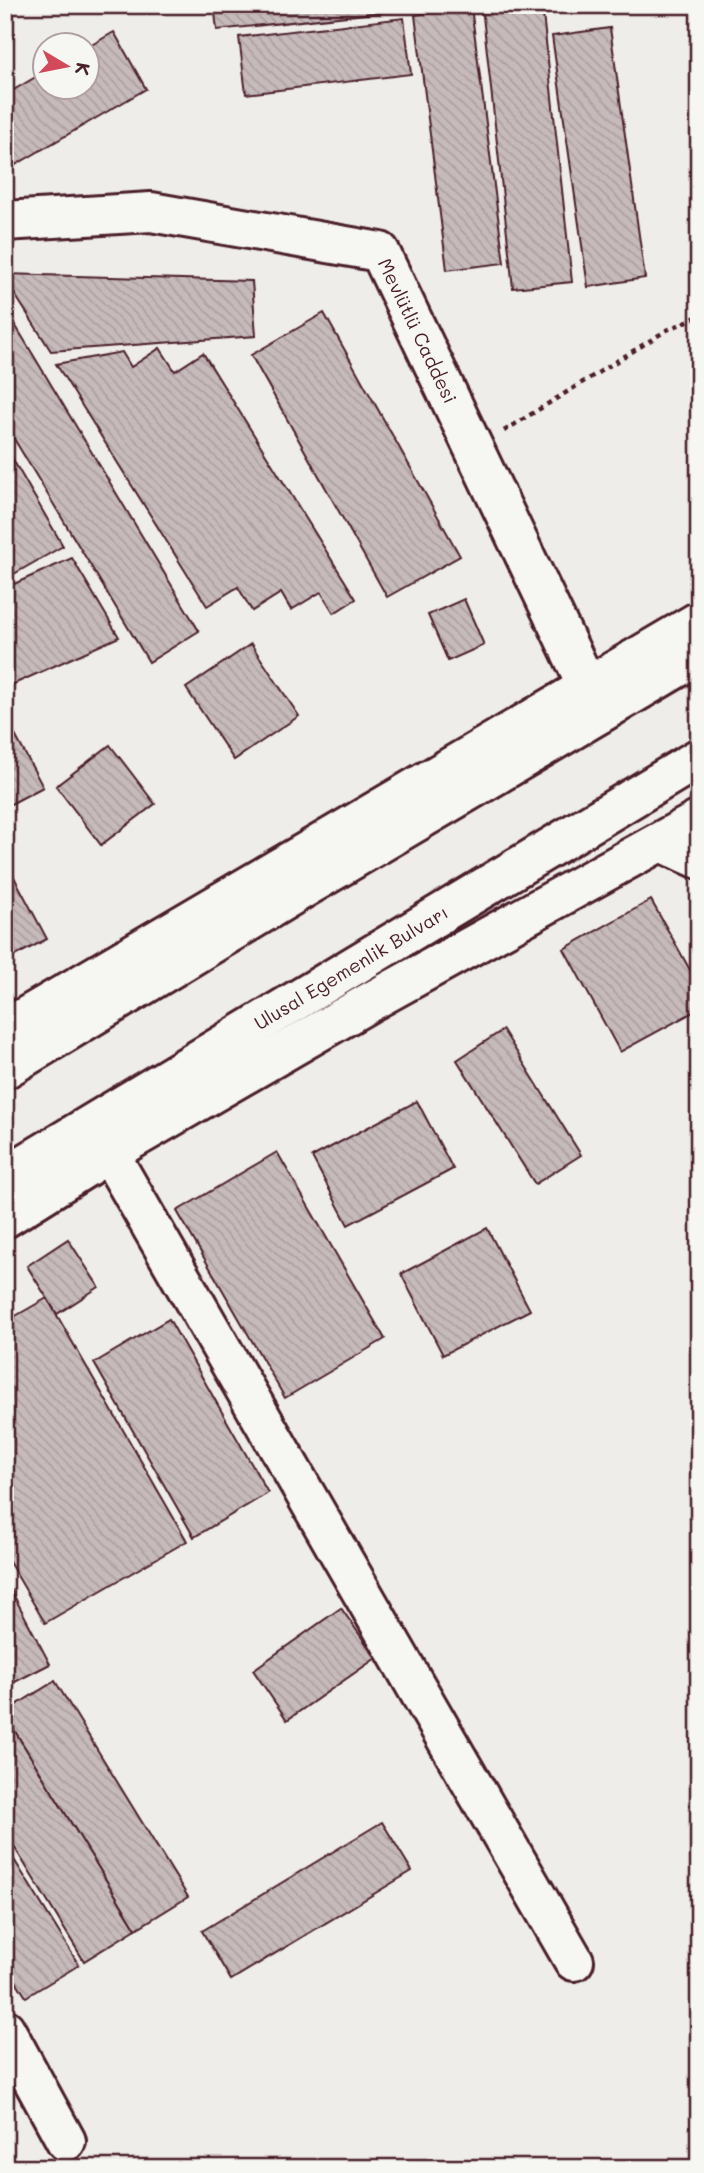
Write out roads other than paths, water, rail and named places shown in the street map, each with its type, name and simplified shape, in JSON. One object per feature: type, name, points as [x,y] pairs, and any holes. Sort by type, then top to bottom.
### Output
[{"type":"main road","name":"Mevlütlü Caddesi","points":[[5,221],[151,212],[380,252],[594,700]]},
{"type":"main road","points":[[5,1069],[294,894],[594,700],[699,621]]},
{"type":"main road","points":[[5,1029],[594,700],[699,654]]},
{"type":"main road","name":"Ulusal Egemenlik Bulvarı","points":[[5,1176],[101,1139],[351,967],[699,758]]},
{"type":"main road","points":[[5,1218],[101,1139],[370,1002],[699,820]]},
{"type":"main road","points":[[661,842],[699,859]]},
{"type":"main road","points":[[101,1139],[574,1961]]},
{"type":"main road","points":[[5,2029],[66,2141]]}]
